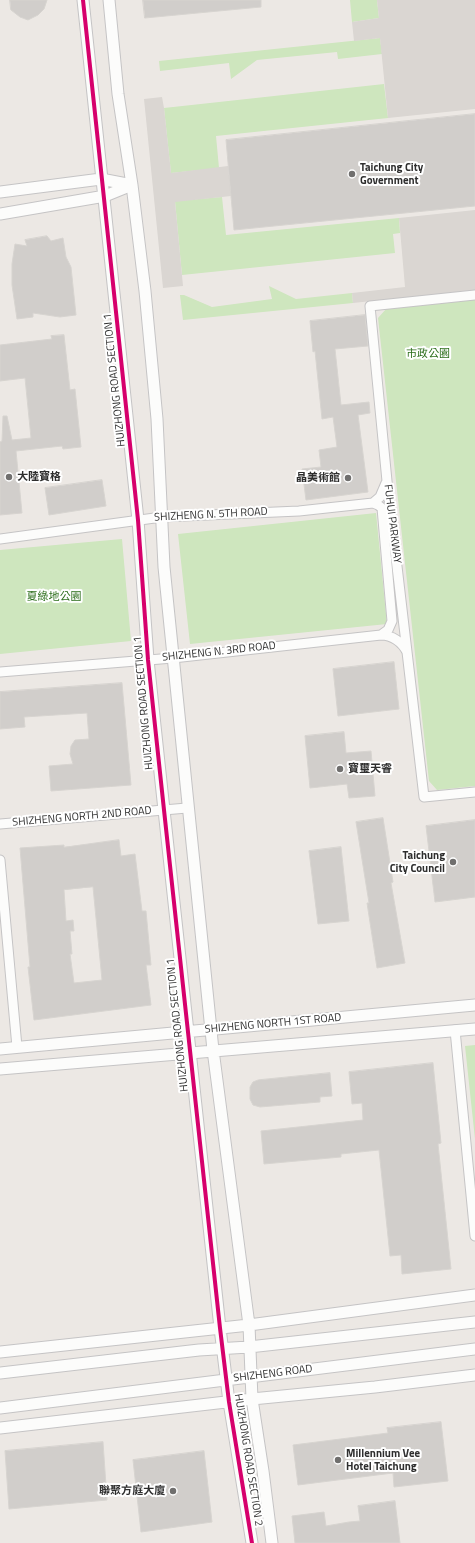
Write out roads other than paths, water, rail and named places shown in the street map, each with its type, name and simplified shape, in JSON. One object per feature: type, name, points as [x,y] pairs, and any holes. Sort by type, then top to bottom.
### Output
[{"type":"street","name":"HUIZHONG ROAD SECTION 1","points":[[83,0],[101,178],[105,196],[138,520],[148,660],[226,1380]]},
{"type":"street","points":[[109,0],[118,94],[132,185],[145,291],[157,419],[164,568],[187,808],[213,1050],[249,1325],[249,1347]]},
{"type":"street","points":[[0,192],[101,178],[132,185]]},
{"type":"street","points":[[0,214],[105,196],[132,185]]},
{"type":"street","name":"FUHUI PARKWAY","points":[[475,295],[370,306],[387,481],[424,797],[475,792]]},
{"type":"street","points":[[381,635],[388,630],[392,621],[382,508],[373,503],[382,495],[387,481]]},
{"type":"street","name":"SHIZHENG N. 5TH ROAD","points":[[0,539],[162,517],[300,511],[373,503]]},
{"type":"street","points":[[387,574],[398,572]]},
{"type":"street","name":"SHIZHENG N. 3RD ROAD","points":[[0,672],[173,658],[381,635],[397,640],[404,647],[407,653]]},
{"type":"street","name":"SHIZHENG NORTH 2ND ROAD","points":[[0,824],[187,808]]},
{"type":"street","points":[[0,860],[17,1047]]},
{"type":"street","name":"SHIZHENG NORTH 1ST ROAD","points":[[0,1049],[475,1005]]},
{"type":"street","name":"SHIZHENG NORTH 1ST ROAD","points":[[0,1070],[213,1050],[475,1029]]},
{"type":"street","points":[[455,1030],[475,1236]]},
{"type":"street","points":[[0,1352],[249,1325],[475,1296]]},
{"type":"street","points":[[0,1373],[199,1350],[249,1347],[475,1322]]},
{"type":"street","name":"HUIZHONG ROAD SECTION 2","points":[[249,1347],[252,1399],[272,1543]]},
{"type":"street","name":"SHIZHENG ROAD","points":[[0,1408],[475,1349]]},
{"type":"street","name":"SHIZHENG ROAD","points":[[0,1428],[475,1375]]},
{"type":"street","name":"HUIZHONG ROAD SECTION 2","points":[[226,1380],[252,1543]]},
{"type":"place","name":"Taichung City Government","points":[[352,174]]},
{"type":"place","name":"大陸寶格","points":[[9,477]]},
{"type":"place","name":"晶美術館","points":[[348,478]]},
{"type":"place","name":"寶璽天睿","points":[[340,769]]},
{"type":"place","name":"Taichung City Council","points":[[453,862]]},
{"type":"place","name":"Millennium Vee Hotel Taichung","points":[[338,1460]]},
{"type":"place","name":"聯聚方庭大廈","points":[[173,1491]]},
{"type":"park label","name":"市政公園","points":[[428,354]]},
{"type":"park label","name":"夏綠地公園","points":[[54,597]]}]
